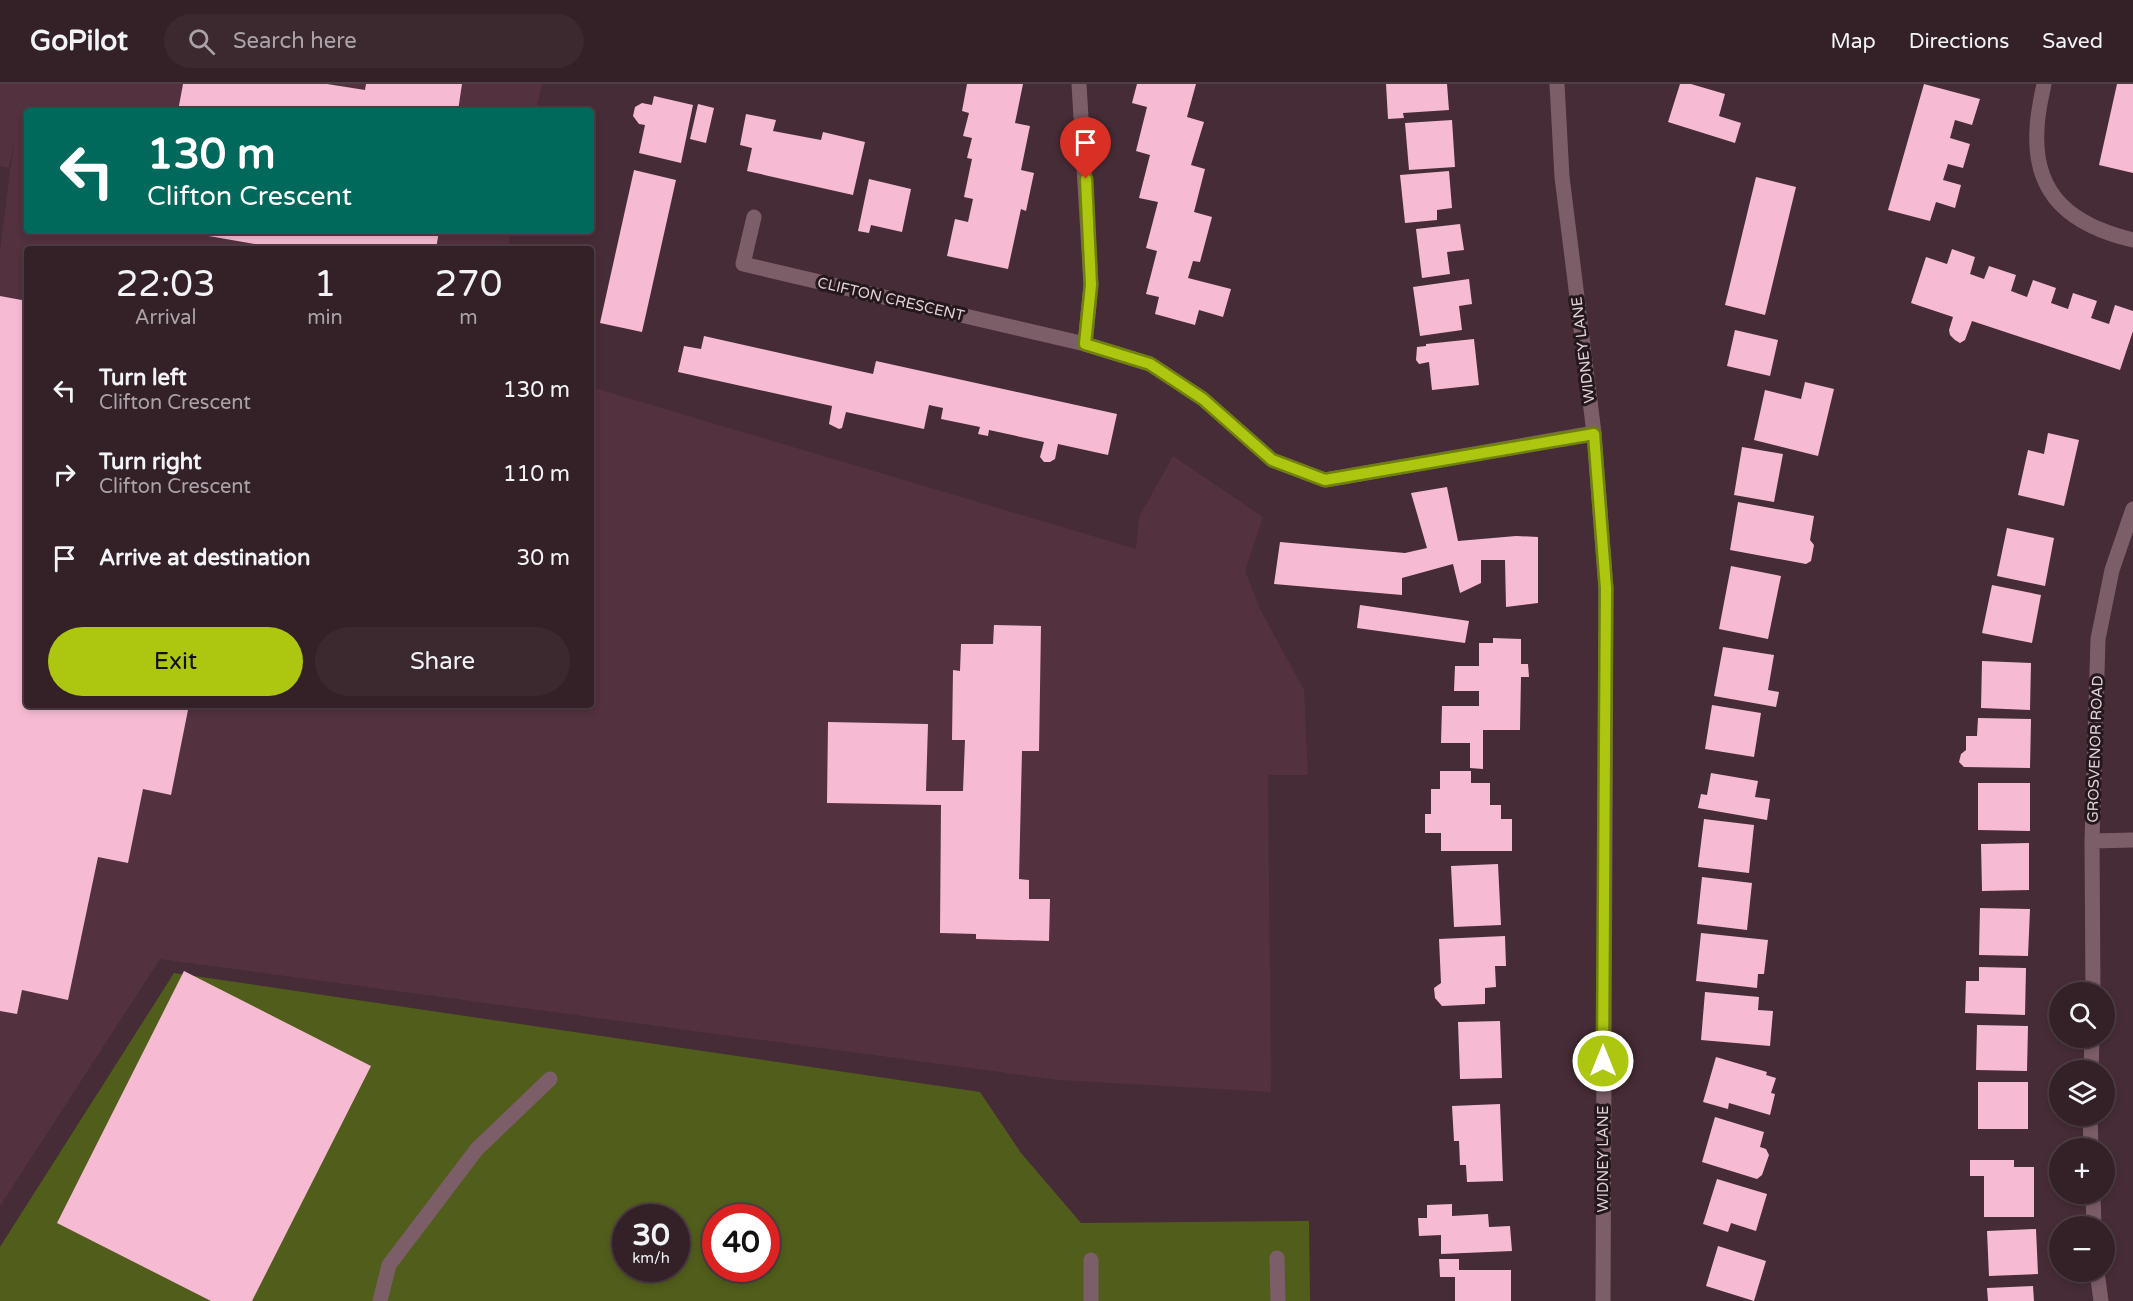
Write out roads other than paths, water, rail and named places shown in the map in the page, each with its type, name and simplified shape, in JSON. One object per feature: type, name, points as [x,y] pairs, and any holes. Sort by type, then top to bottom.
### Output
[{"type":"street","points":[[1079,84],[1091,285],[1085,344]]},
{"type":"street","name":"WIDNEY LANE","points":[[1557,84],[1562,177],[1594,434],[1606,588],[1603,1301]]},
{"type":"street","points":[[2044,84],[2036,131],[2039,162],[2050,192],[2064,209],[2104,233],[2133,240]]},
{"type":"street","name":"CLIFTON CRESCENT","points":[[754,217],[743,264],[1085,344],[1150,364],[1203,399],[1272,460],[1325,480],[1594,434]]},
{"type":"street","name":"GROSVENOR ROAD","points":[[2092,982],[2092,841],[2098,639],[2112,570],[2133,509]]},
{"type":"street","points":[[2092,841],[2133,840]]},
{"type":"street","points":[[380,1301],[388,1265],[477,1149],[549,1079]]},
{"type":"street","points":[[1278,1258],[1278,1301]]},
{"type":"street","points":[[1091,1260],[1091,1301]]},
{"type":"street","points":[[2098,1282],[2100,1301]]}]
